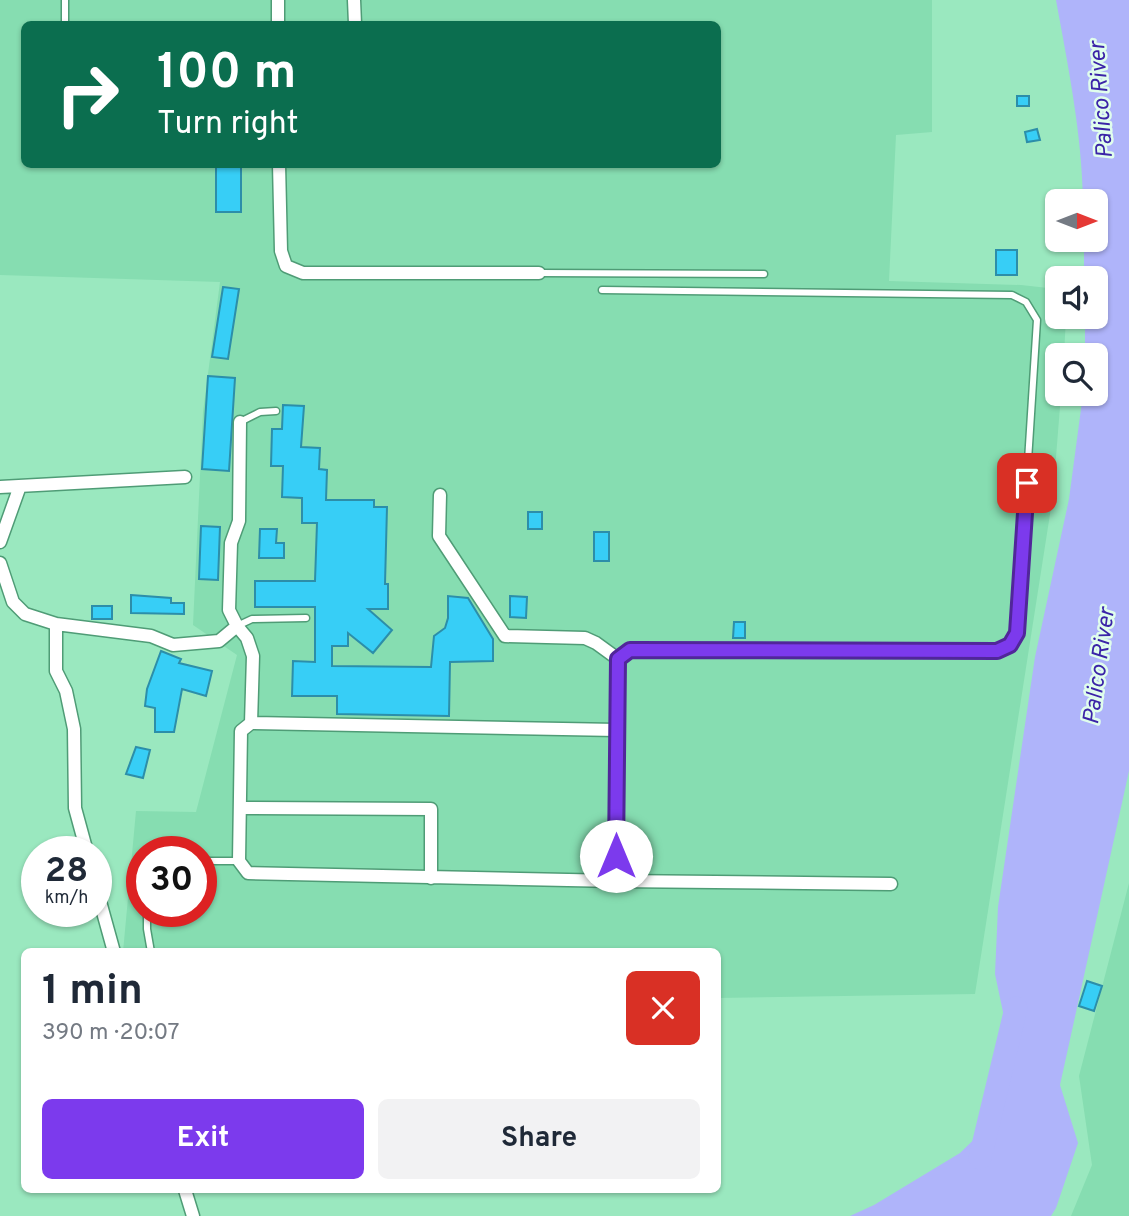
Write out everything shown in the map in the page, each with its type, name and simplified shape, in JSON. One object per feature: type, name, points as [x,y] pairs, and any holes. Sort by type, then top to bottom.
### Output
[{"type":"street","points":[[278,0],[278,21]]},
{"type":"street","points":[[354,0],[355,21]]},
{"type":"street","points":[[279,168],[281,251],[286,266],[303,273],[539,273]]},
{"type":"street","points":[[240,422],[239,521],[231,543],[229,610],[247,638],[253,656],[251,723]]},
{"type":"street","points":[[0,487],[185,477]]},
{"type":"street","points":[[0,542],[20,486]]},
{"type":"street","points":[[440,495],[439,536],[505,636],[585,638],[618,659],[616,881]]},
{"type":"street","points":[[0,563],[13,602],[25,614],[56,624],[151,636],[173,645],[219,641],[237,626]]},
{"type":"street","points":[[56,624],[56,671],[66,691],[74,729],[75,808],[83,836]]},
{"type":"street","points":[[617,730],[251,723],[242,731],[239,861],[248,873],[891,884]]},
{"type":"street","points":[[240,807],[431,809],[431,878]]},
{"type":"street","points":[[107,927],[113,948]]},
{"type":"street","points":[[186,1193],[193,1216]]},
{"type":"lane","points":[[65,0],[65,21]]},
{"type":"lane","points":[[539,273],[765,274]]},
{"type":"lane","points":[[602,290],[1012,295],[1026,302],[1037,320],[1017,633],[1010,645],[997,651],[630,650],[618,659]]},
{"type":"lane","points":[[240,422],[260,412],[276,411]]},
{"type":"lane","points":[[237,626],[252,619],[306,618]]},
{"type":"lane","points":[[217,861],[239,861]]},
{"type":"lane","points":[[146,927],[150,948]]},
{"type":"shaded area","points":[[0,0],[932,0],[932,132],[896,135],[889,281],[1045,288],[1045,329],[1065,329],[1065,343],[1045,343],[1045,406],[1060,406],[1053,495],[975,994],[721,998],[721,948],[123,948],[126,919],[126,927],[217,927],[217,836],[134,836],[136,811],[196,812],[237,655],[193,625],[203,412],[220,282],[0,275]]},
{"type":"shaded area","points":[[1129,883],[1129,1216],[1071,1216],[1092,1165],[1079,1076]]},
{"type":"water","points":[[1056,0],[1129,0],[1129,771],[1060,1085],[1078,1143],[1051,1216],[850,1216],[874,1205],[960,1153],[999,1115],[1012,1055],[995,974],[998,907],[1035,657],[1069,499],[1081,406],[1108,406],[1108,343],[1085,343],[1085,329],[1108,329],[1108,266],[1084,266],[1084,252],[1108,252],[1108,189],[1083,189],[1070,75]]},
{"type":"building","points":[[1017,96],[1029,96],[1029,106],[1017,106]]},
{"type":"building","points":[[1037,129],[1040,140],[1027,142],[1025,132]]},
{"type":"building","points":[[216,168],[241,168],[241,212],[216,212]]},
{"type":"building","points":[[996,250],[1017,250],[1017,275],[996,275]]},
{"type":"building","points":[[223,287],[239,289],[228,359],[212,357]]},
{"type":"building","points":[[208,376],[235,378],[229,471],[202,469]]},
{"type":"building","points":[[283,405],[304,406],[301,447],[320,448],[319,469],[327,470],[326,500],[374,500],[374,507],[387,507],[385,584],[388,584],[388,609],[368,609],[392,630],[373,653],[348,633],[348,646],[332,646],[332,666],[431,667],[434,636],[445,628],[448,618],[448,596],[468,598],[493,639],[493,661],[450,662],[449,716],[337,714],[337,696],[292,696],[293,661],[315,662],[315,607],[255,607],[255,581],[315,581],[317,523],[302,523],[302,498],[282,497],[283,466],[271,466],[272,429],[282,429]]},
{"type":"building","points":[[528,512],[542,512],[542,529],[528,529]]},
{"type":"building","points":[[201,526],[220,527],[218,580],[199,579]]},
{"type":"building","points":[[260,529],[277,529],[276,543],[284,543],[284,558],[259,558]]},
{"type":"building","points":[[594,532],[609,532],[609,561],[594,561]]},
{"type":"building","points":[[131,595],[171,598],[171,603],[184,603],[184,614],[131,613]]},
{"type":"building","points":[[510,596],[527,597],[526,618],[510,617]]},
{"type":"building","points":[[92,606],[112,606],[112,619],[92,619]]},
{"type":"building","points":[[734,622],[745,622],[745,638],[733,638]]},
{"type":"building","points":[[161,651],[181,659],[179,663],[212,671],[206,696],[182,689],[174,732],[155,732],[155,708],[145,706],[147,689]]},
{"type":"building","points":[[136,747],[150,750],[143,778],[126,774]]},
{"type":"building","points":[[1087,981],[1102,986],[1094,1011],[1079,1006]]},
{"type":"waterway","name":"Palico River","points":[[980,1158],[1016,1008]]},
{"type":"route","points":[[616,856],[618,659],[630,650],[997,651],[1010,645],[1017,633],[1027,483]]}]
